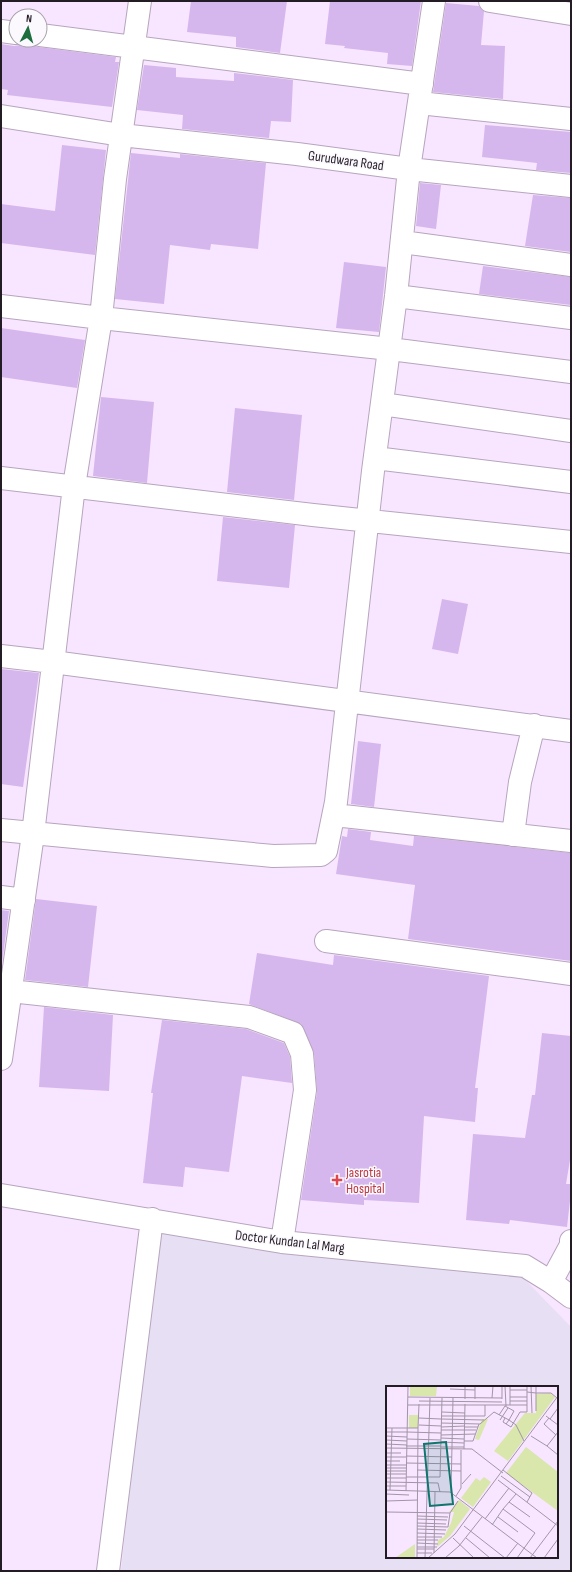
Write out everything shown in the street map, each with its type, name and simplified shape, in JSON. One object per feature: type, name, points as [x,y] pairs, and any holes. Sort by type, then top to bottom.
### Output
[{"type":"street","points":[[1,1058],[6,991],[24,900],[33,834],[74,486],[101,318],[121,135],[140,1]]},
{"type":"street","points":[[1,830],[273,856],[314,856],[321,855],[326,851],[334,815],[375,458],[390,349],[409,169],[434,1]]},
{"type":"street","points":[[490,1],[571,14]]},
{"type":"street","points":[[48,36],[133,46],[571,119]]},
{"type":"street","name":"Gurudwara Road","points":[[1,116],[121,135],[297,154],[409,169],[571,186]]},
{"type":"street","points":[[402,242],[571,265]]},
{"type":"street","points":[[396,296],[571,318]]},
{"type":"street","points":[[1,306],[390,349],[571,372]]},
{"type":"street","points":[[382,404],[571,431]]},
{"type":"street","points":[[375,458],[571,482]]},
{"type":"street","points":[[1,478],[368,521],[571,542]]},
{"type":"street","points":[[1,656],[571,731]]},
{"type":"street","points":[[513,835],[520,782],[534,725]]},
{"type":"street","points":[[334,815],[571,841]]},
{"type":"street","points":[[1,897],[24,900]]},
{"type":"street","points":[[326,941],[571,974]]},
{"type":"street","points":[[6,991],[249,1016],[293,1033],[302,1054],[305,1090],[282,1242]]},
{"type":"street","name":"Doctor Kundan Lal Marg","points":[[1,1195],[282,1242],[525,1266],[551,1282],[571,1297]]},
{"type":"street","points":[[108,1571],[152,1220]]},
{"type":"street","points":[[551,1282],[571,1245],[571,1241]]},
{"type":"shaded area","points":[[158,1214],[506,1260],[571,1327],[571,1571],[121,1571]]},
{"type":"building","points":[[191,1],[287,1],[280,53],[236,47],[236,37],[187,32]]},
{"type":"building","points":[[330,1],[421,1],[412,66],[387,64],[388,53],[344,48],[345,46],[325,44]]},
{"type":"building","points":[[446,3],[479,6],[484,11],[481,45],[505,46],[503,99],[433,92]]},
{"type":"building","points":[[1,44],[8,45],[8,48],[46,48],[116,57],[115,62],[119,62],[112,107],[7,95],[8,90],[1,89]]},
{"type":"building","points":[[144,65],[176,68],[176,77],[234,81],[234,73],[293,80],[291,122],[271,121],[269,138],[182,129],[183,115],[137,110]]},
{"type":"building","points":[[485,125],[571,132],[571,173],[536,170],[537,163],[482,157]]},
{"type":"building","points":[[62,145],[106,150],[95,255],[1,243],[1,204],[55,211]]},
{"type":"building","points":[[131,153],[180,158],[180,154],[266,163],[258,249],[211,244],[210,250],[170,245],[164,304],[115,299]]},
{"type":"building","points":[[420,183],[441,185],[436,229],[416,226]]},
{"type":"building","points":[[533,195],[571,198],[571,252],[525,246]]},
{"type":"building","points":[[344,262],[386,267],[379,332],[336,328]]},
{"type":"building","points":[[483,266],[571,277],[571,305],[479,294]]},
{"type":"building","points":[[1,328],[85,340],[77,388],[1,377]]},
{"type":"building","points":[[101,397],[154,402],[147,483],[93,476]]},
{"type":"building","points":[[235,408],[302,415],[294,500],[227,492]]},
{"type":"building","points":[[223,517],[295,525],[289,588],[217,581]]},
{"type":"building","points":[[442,599],[468,604],[458,654],[432,649]]},
{"type":"building","points":[[1,669],[39,673],[23,787],[1,784]]},
{"type":"building","points":[[358,741],[381,744],[374,807],[351,804]]},
{"type":"building","points":[[348,829],[371,832],[370,840],[413,846],[414,836],[571,853],[571,961],[408,939],[415,885],[336,874],[342,836],[347,837]]},
{"type":"building","points":[[36,899],[97,906],[88,987],[25,980]]},
{"type":"building","points":[[1,910],[9,911],[1,970]]},
{"type":"building","points":[[257,953],[333,965],[334,955],[489,976],[475,1088],[478,1088],[475,1122],[424,1116],[419,1203],[364,1200],[364,1205],[301,1200],[317,1092],[314,1053],[301,1024],[249,1004]]},
{"type":"building","points":[[44,1007],[113,1015],[109,1091],[39,1087]]},
{"type":"building","points":[[162,1020],[246,1029],[284,1043],[290,1057],[292,1083],[242,1076],[229,1172],[185,1167],[183,1187],[143,1183],[153,1093],[151,1093]]},
{"type":"building","points":[[542,1033],[571,1036],[571,1154],[566,1184],[571,1184],[571,1192],[567,1227],[510,1220],[509,1224],[466,1220],[473,1134],[525,1138],[532,1095],[535,1095]]},
{"type":"place","name":"Jasrotia Hospital","points":[[337,1180]]}]
